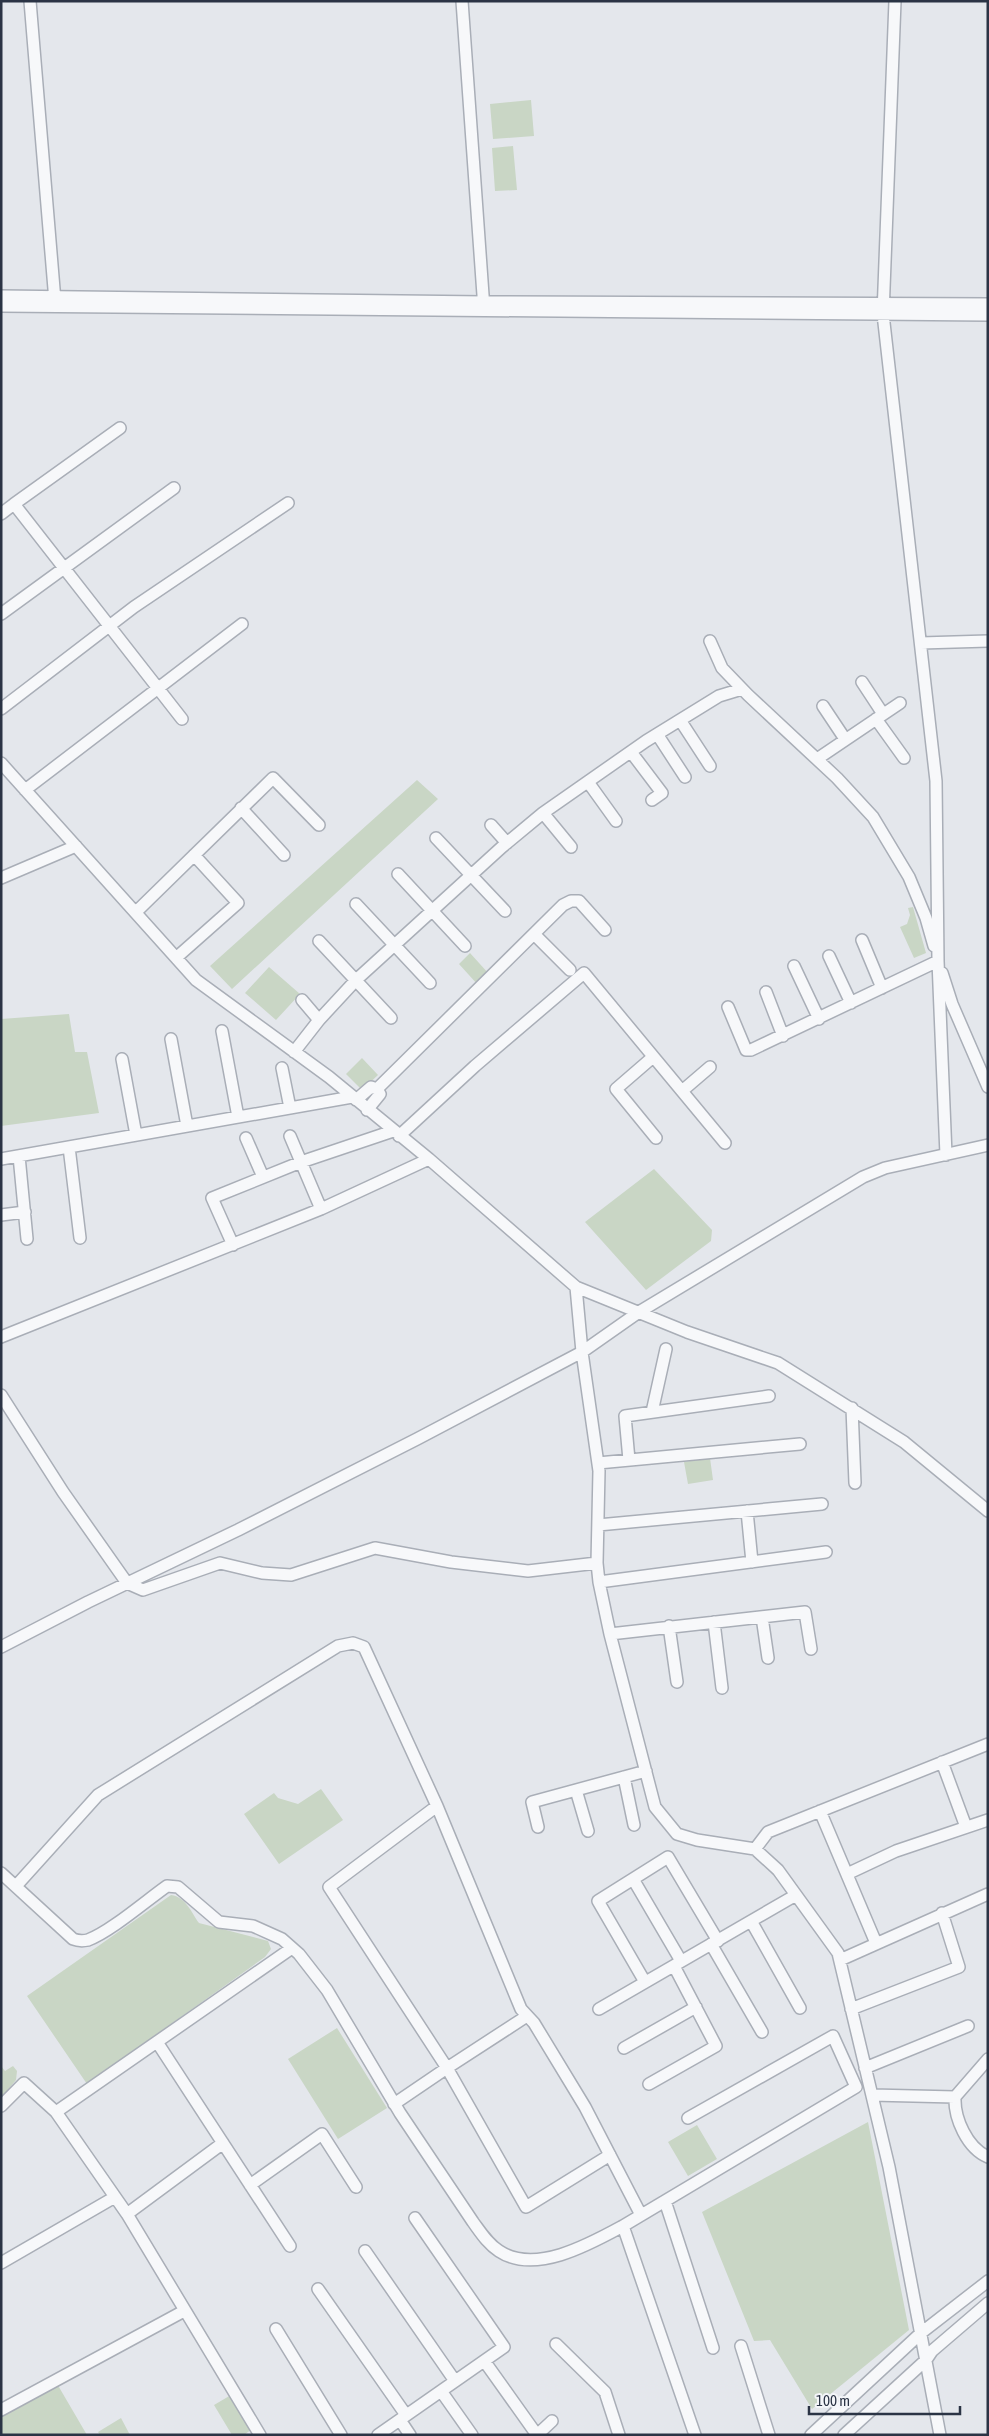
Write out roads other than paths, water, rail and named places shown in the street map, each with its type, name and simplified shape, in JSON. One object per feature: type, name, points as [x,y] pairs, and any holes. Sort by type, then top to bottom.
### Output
[{"type":"street","points":[[30,1],[55,301]]},
{"type":"street","points":[[462,1],[484,307]]},
{"type":"street","points":[[895,1],[884,309],[936,781],[938,961],[946,1155]]},
{"type":"street","points":[[1,296],[55,301],[484,307],[884,309],[988,315]]},
{"type":"street","points":[[1,306],[55,301]]},
{"type":"street","points":[[884,309],[988,304]]},
{"type":"street","points":[[1,514],[120,428]]},
{"type":"street","points":[[1,614],[174,488]]},
{"type":"street","points":[[1,709],[108,627],[288,503]]},
{"type":"street","points":[[14,504],[156,689],[182,719]]},
{"type":"street","points":[[25,790],[242,624]]},
{"type":"street","points":[[710,641],[722,668],[817,759],[873,817],[904,869],[926,918],[952,1004],[988,1087]]},
{"type":"street","points":[[921,643],[988,641]]},
{"type":"street","points":[[862,682],[904,758]]},
{"type":"street","points":[[294,1052],[319,1020],[356,980],[471,875],[543,813],[657,734],[719,696],[742,689]]},
{"type":"street","points":[[817,759],[900,704]]},
{"type":"street","points":[[823,706],[845,739]]},
{"type":"street","points":[[680,720],[710,766]]},
{"type":"street","points":[[657,734],[685,777]]},
{"type":"street","points":[[631,752],[662,793],[652,800]]},
{"type":"street","points":[[1,763],[196,980],[294,1052],[430,1159],[576,1287],[687,1332],[778,1363],[904,1442],[988,1511]]},
{"type":"street","points":[[136,912],[273,778],[319,825]]},
{"type":"street","points":[[588,782],[616,821]]},
{"type":"street","points":[[241,808],[284,856]]},
{"type":"street","points":[[543,813],[571,847]]},
{"type":"street","points":[[491,825],[507,843]]},
{"type":"street","points":[[436,838],[505,911]]},
{"type":"street","points":[[1,878],[76,846]]},
{"type":"street","points":[[177,957],[238,902],[194,855]]},
{"type":"street","points":[[398,874],[465,946]]},
{"type":"street","points":[[377,1089],[564,905],[572,901],[579,901],[605,930]]},
{"type":"street","points":[[356,904],[430,983]]},
{"type":"street","points":[[534,934],[570,970]]},
{"type":"street","points":[[862,940],[882,988]]},
{"type":"street","points":[[319,941],[391,1018]]},
{"type":"street","points":[[829,956],[851,1003]]},
{"type":"street","points":[[728,1007],[746,1050],[751,1050],[938,961]]},
{"type":"street","points":[[794,966],[819,1019]]},
{"type":"street","points":[[233,1245],[212,1198],[301,1162],[396,1134],[584,973],[725,1143]]},
{"type":"street","points":[[766,992],[783,1036]]},
{"type":"street","points":[[302,1000],[319,1020]]},
{"type":"street","points":[[222,1030],[238,1117]]},
{"type":"street","points":[[172,1039],[187,1126]]},
{"type":"street","points":[[653,1057],[616,1089],[656,1138]]},
{"type":"street","points":[[122,1059],[136,1135]]},
{"type":"street","points":[[682,1091],[710,1067]]},
{"type":"street","points":[[282,1068],[290,1108]]},
{"type":"street","points":[[1,1159],[290,1108],[354,1099],[371,1087],[377,1089],[380,1094],[367,1110]]},
{"type":"street","points":[[290,1136],[321,1209]]},
{"type":"street","points":[[246,1138],[263,1178]]},
{"type":"street","points":[[1,1647],[408,1444],[582,1352],[639,1312],[862,1177],[885,1168],[988,1145]]},
{"type":"street","points":[[68,1147],[80,1238]]},
{"type":"street","points":[[19,1156],[27,1240]]},
{"type":"street","points":[[1,1337],[321,1209],[430,1159]]},
{"type":"street","points":[[1,1215],[24,1212]]},
{"type":"street","points":[[576,1287],[582,1352],[598,1463],[597,1563],[599,1582],[610,1634],[655,1807],[676,1834],[697,1840],[755,1850],[778,1870],[838,1953],[889,2167],[940,2435]]},
{"type":"street","points":[[652,1412],[666,1349]]},
{"type":"street","points":[[1,1395],[63,1492],[127,1583],[143,1590],[220,1563],[262,1573],[291,1575],[375,1548],[451,1562],[528,1571],[597,1563]]},
{"type":"street","points":[[629,1460],[625,1416],[768,1396]]},
{"type":"street","points":[[852,1408],[854,1483]]},
{"type":"street","points":[[598,1463],[800,1444]]},
{"type":"street","points":[[598,1525],[822,1504]]},
{"type":"street","points":[[747,1511],[752,1562]]},
{"type":"street","points":[[599,1582],[826,1552]]},
{"type":"street","points":[[610,1634],[805,1612],[812,1649]]},
{"type":"street","points":[[762,1617],[768,1658]]},
{"type":"street","points":[[714,1622],[722,1688]]},
{"type":"street","points":[[669,1626],[677,1682]]},
{"type":"street","points":[[16,1886],[98,1795],[338,1646],[353,1643],[364,1647],[438,1806],[521,2009],[534,2023],[585,2107],[641,2215]]},
{"type":"street","points":[[755,1850],[768,1832],[988,1744]]},
{"type":"street","points":[[942,1762],[966,1827]]},
{"type":"street","points":[[538,1827],[532,1802],[646,1771]]},
{"type":"street","points":[[624,1778],[634,1825]]},
{"type":"street","points":[[576,1790],[588,1831]]},
{"type":"street","points":[[438,1806],[329,1887],[448,2068],[526,2207],[610,2155]]},
{"type":"street","points":[[820,1811],[876,1943]]},
{"type":"street","points":[[847,1874],[896,1851],[988,1820]]},
{"type":"street","points":[[645,1982],[598,1901],[668,1857],[762,2032]]},
{"type":"street","points":[[1,1873],[73,1939],[78,1941],[88,1940],[100,1934],[167,1886],[178,1887],[219,1922],[253,1926],[282,1939],[292,1948],[327,1990],[394,2104],[485,2239],[500,2252],[520,2260],[542,2259],[590,2244],[856,2088],[833,2036],[688,2118]]},
{"type":"street","points":[[633,1879],[677,1964],[716,2046],[649,2084]]},
{"type":"street","points":[[840,1960],[988,1894]]},
{"type":"street","points":[[599,2009],[796,1896]]},
{"type":"street","points":[[851,2009],[959,1967],[942,1913]]},
{"type":"street","points":[[751,1921],[800,2008]]},
{"type":"street","points":[[56,2112],[292,1948]]},
{"type":"street","points":[[624,2048],[696,2007]]},
{"type":"street","points":[[394,2104],[528,2016]]},
{"type":"street","points":[[866,2068],[968,2026]]},
{"type":"street","points":[[157,2042],[290,2246]]},
{"type":"street","points":[[988,2059],[955,2097],[955,2110],[965,2135],[988,2157]]},
{"type":"street","points":[[1,2106],[24,2083],[56,2112],[127,2214],[260,2435]]},
{"type":"street","points":[[872,2096],[955,2097]]},
{"type":"street","points":[[250,2185],[322,2134],[356,2187]]},
{"type":"street","points":[[127,2214],[223,2143]]},
{"type":"street","points":[[1,2264],[115,2197]]},
{"type":"street","points":[[665,2201],[712,2348]]},
{"type":"street","points":[[378,2435],[504,2348],[415,2218]]},
{"type":"street","points":[[623,2226],[695,2435]]},
{"type":"street","points":[[365,2251],[455,2381]]},
{"type":"street","points":[[811,2435],[921,2334],[988,2281]]},
{"type":"street","points":[[318,2288],[403,2417],[410,2435]]},
{"type":"street","points":[[844,2435],[926,2360],[932,2351],[988,2303]]},
{"type":"street","points":[[1,2410],[184,2311]]},
{"type":"street","points":[[276,2329],[341,2435]]},
{"type":"street","points":[[556,2344],[605,2392],[619,2435]]},
{"type":"street","points":[[741,2346],[769,2435]]},
{"type":"street","points":[[485,2362],[537,2435],[552,2421]]},
{"type":"street","points":[[441,2391],[472,2435]]}]
